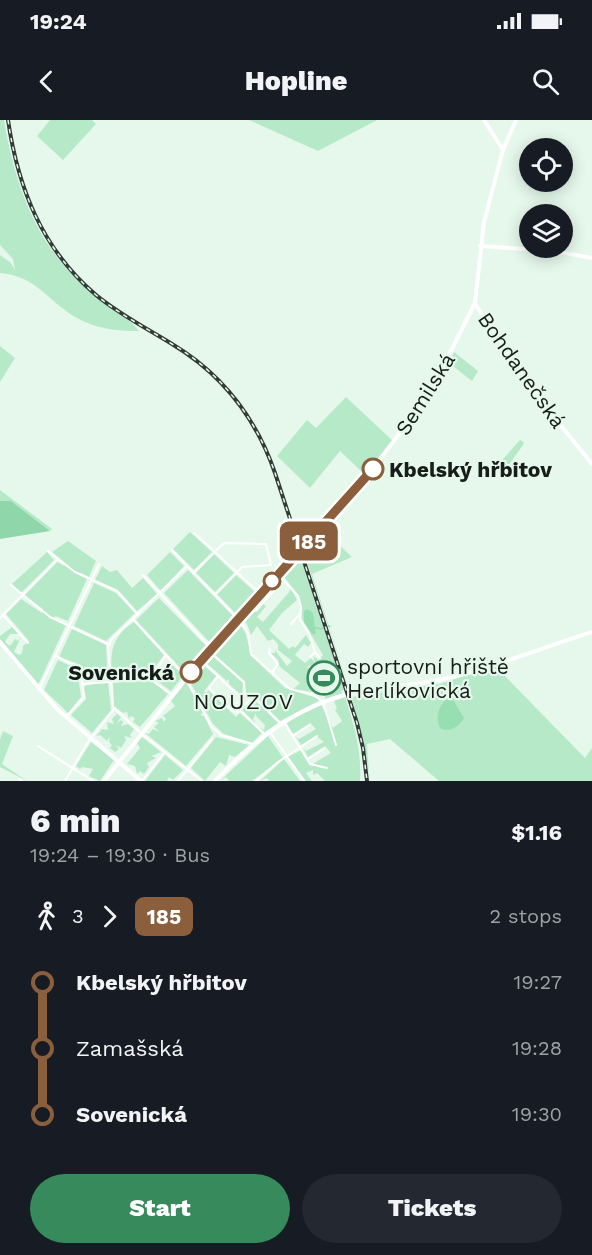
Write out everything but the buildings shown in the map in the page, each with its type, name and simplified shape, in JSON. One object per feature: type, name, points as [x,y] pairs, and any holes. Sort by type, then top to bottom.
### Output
[{"type":"street","points":[[484,120],[503,150]]},
{"type":"street","name":"Semilská","points":[[104,781],[186,677],[367,476],[422,405],[475,303],[480,246],[503,150],[516,120]]},
{"type":"street","points":[[480,246],[554,251],[592,258]]},
{"type":"street","name":"Bohdanečská","points":[[475,303],[550,412],[592,464]]},
{"type":"street","points":[[194,533],[266,599]]},
{"type":"street","points":[[193,573],[224,543],[265,543],[271,565],[243,566],[215,595]]},
{"type":"street","points":[[172,549],[238,619],[248,633],[251,654],[290,689],[314,695],[323,702],[336,745]]},
{"type":"street","points":[[48,551],[57,560],[117,591],[138,615]]},
{"type":"street","points":[[28,643],[1,616],[57,560]]},
{"type":"street","points":[[39,690],[99,564]]},
{"type":"street","points":[[188,567],[108,644],[114,709],[202,781]]},
{"type":"street","points":[[278,574],[295,592],[301,607],[300,620],[309,633],[315,652],[320,658]]},
{"type":"street","points":[[143,575],[210,650],[244,682],[244,695],[231,710]]},
{"type":"street","points":[[255,611],[280,584]]},
{"type":"street","points":[[11,585],[21,596],[50,617],[108,644]]},
{"type":"street","points":[[291,624],[300,614]]},
{"type":"street","points":[[133,619],[186,677],[212,726],[221,735],[253,744]]},
{"type":"street","points":[[215,781],[253,744],[282,722],[323,702],[356,692],[453,677],[592,632]]},
{"type":"street","points":[[0,642],[39,690],[141,781],[164,752]]},
{"type":"street","points":[[270,649],[269,652],[278,664],[272,673]]},
{"type":"street","points":[[310,657],[315,652]]},
{"type":"street","points":[[150,679],[166,655]]},
{"type":"street","points":[[56,656],[80,668],[84,697],[67,717]]},
{"type":"street","points":[[201,660],[242,698]]},
{"type":"street","points":[[218,676],[209,688],[231,710],[236,712],[240,710],[257,693]]},
{"type":"street","points":[[82,684],[111,680],[150,679],[172,695]]},
{"type":"street","points":[[244,695],[250,700]]},
{"type":"street","points":[[254,697],[282,722],[314,766],[327,768]]},
{"type":"street","points":[[65,781],[92,738],[114,709]]},
{"type":"street","points":[[240,710],[265,735]]},
{"type":"street","points":[[293,736],[310,725]]},
{"type":"street","points":[[270,731],[304,781]]},
{"type":"street","points":[[256,781],[317,736]]},
{"type":"street","points":[[178,781],[212,739]]},
{"type":"street","points":[[38,746],[93,781]]},
{"type":"street","points":[[308,759],[325,748]]},
{"type":"shaded area","points":[[0,120],[4,120],[21,190],[40,232],[68,270],[85,287],[139,331],[106,328],[83,321],[32,284],[12,275],[0,273],[0,255],[11,263],[15,270],[13,259],[0,245]]},
{"type":"shaded area","points":[[50,120],[92,120],[96,124],[63,160],[37,136]]},
{"type":"shaded area","points":[[249,120],[377,120],[318,151]]},
{"type":"shaded area","points":[[0,346],[15,358],[0,382]]},
{"type":"shaded area","points":[[454,352],[478,371],[472,381],[449,363]]},
{"type":"shaded area","points":[[346,397],[393,441],[301,549],[300,546],[362,476],[362,472],[340,451],[310,488],[277,456],[307,420],[316,428]]},
{"type":"shaded area","points":[[520,440],[524,442],[523,445],[505,474],[497,466]]},
{"type":"shaded area","points":[[0,490],[52,529],[50,531],[11,501],[0,501]]},
{"type":"shaded area","points":[[0,501],[11,501],[50,531],[0,539]]},
{"type":"shaded area","points":[[322,529],[352,557],[312,574],[350,692],[303,550],[314,542]]},
{"type":"shaded area","points":[[190,532],[212,552],[194,570],[173,549]]},
{"type":"shaded area","points":[[68,541],[96,561],[89,577],[81,573],[79,575],[87,579],[68,621],[55,616],[54,619],[66,625],[38,685],[0,639],[0,636],[12,627],[18,634],[10,634],[5,642],[10,646],[15,639],[18,641],[21,637],[14,652],[19,655],[22,653],[23,646],[29,641],[6,614],[21,599],[42,613],[43,609],[24,596],[57,562],[69,566],[52,552]]},
{"type":"shaded area","points":[[47,552],[54,560],[21,593],[12,584]]},
{"type":"shaded area","points":[[170,552],[184,566],[161,591],[147,575]]},
{"type":"shaded area","points":[[214,554],[234,573],[215,592],[196,573]]},
{"type":"shaded area","points":[[300,555],[344,690],[341,691],[343,695],[325,700],[325,691],[311,678],[308,682],[322,697],[313,692],[293,689],[300,683],[279,666],[278,660],[271,653],[275,653],[275,650],[287,666],[292,661],[278,650],[278,644],[273,639],[268,641],[257,626],[251,635],[247,624],[241,620],[262,597],[262,601],[255,610],[257,612],[263,604],[266,606],[257,617],[263,622],[290,591],[290,587],[297,600],[282,613],[269,630],[289,649],[293,646],[295,648],[306,635],[311,643],[308,647],[304,644],[295,655],[305,663],[311,658],[315,663],[307,667],[313,672],[317,667],[313,656],[318,660],[323,655],[302,619],[299,596],[281,573]]},
{"type":"shaded area","points":[[102,566],[110,572],[117,570],[132,588],[143,578],[157,594],[137,611],[118,590],[95,580]]},
{"type":"shaded area","points":[[188,570],[235,618],[212,645],[164,593]]},
{"type":"shaded area","points":[[236,575],[256,593],[237,615],[217,594]]},
{"type":"shaded area","points":[[94,583],[116,593],[135,613],[106,641],[74,626]]},
{"type":"shaded area","points":[[159,598],[208,648],[185,673],[136,620]]},
{"type":"shaded area","points":[[307,609],[313,613],[316,634],[312,634],[304,622],[304,611]]},
{"type":"shaded area","points":[[134,622],[164,655],[147,678],[112,679],[111,661],[116,640]]},
{"type":"shaded area","points":[[240,624],[246,634],[251,656],[285,688],[317,698],[319,701],[280,721],[256,697],[257,692],[251,697],[245,692],[245,682],[212,652],[221,642],[225,643]]},
{"type":"shaded area","points":[[72,629],[106,645],[108,679],[83,680],[81,665],[59,657]]},
{"type":"shaded area","points":[[210,654],[243,683],[242,696],[229,684],[229,679],[227,681],[204,661]]},
{"type":"shaded area","points":[[58,660],[77,669],[81,697],[68,713],[44,690]]},
{"type":"shaded area","points":[[172,664],[183,676],[171,691],[157,681]]},
{"type":"shaded area","points":[[202,664],[216,676],[204,691],[207,693],[208,690],[236,717],[240,713],[262,733],[252,743],[224,734],[213,724],[189,680]]},
{"type":"shaded area","points":[[495,666],[585,758],[592,748],[592,781],[439,781],[390,739],[367,744],[369,774],[363,739],[351,697],[439,684]]},
{"type":"shaded area","points":[[152,681],[168,694],[140,727],[133,722],[135,718],[131,716],[129,719],[127,712],[123,713],[114,706],[113,682]]},
{"type":"shaded area","points":[[108,682],[111,710],[92,733],[71,715],[86,699],[84,687]]},
{"type":"shaded area","points":[[186,682],[203,713],[200,715],[204,716],[213,734],[186,766],[145,733],[149,734],[153,729],[160,732],[154,727],[159,723],[155,721],[162,718],[164,722],[166,719],[163,716],[175,706],[171,701]]},
{"type":"shaded area","points":[[345,697],[357,738],[360,781],[325,781],[317,773],[313,775],[313,770],[306,773],[312,781],[306,781],[288,757],[301,750],[311,765],[331,753],[325,746],[308,757],[303,748],[306,751],[324,742],[316,736],[301,745],[296,737],[299,739],[316,729],[310,723],[293,734],[286,722],[321,705],[333,728],[342,721],[335,710],[337,709],[334,701]]},
{"type":"shaded area","points":[[254,699],[278,723],[265,732],[259,727],[264,730],[265,725],[256,713],[253,719],[256,724],[242,710]]},
{"type":"shaded area","points":[[447,699],[454,701],[464,718],[457,726],[448,730],[440,728],[438,724],[441,705]]},
{"type":"shaded area","points":[[117,714],[121,717],[116,724],[121,720],[123,722],[121,726],[128,724],[134,729],[130,735],[132,738],[124,736],[126,740],[121,748],[116,745],[119,749],[115,752],[110,748],[112,745],[109,742],[110,737],[107,741],[100,735],[96,736],[102,729],[108,730],[107,722],[114,724],[112,719]]},
{"type":"shaded area","points":[[3,731],[13,736],[2,764],[27,781],[0,767],[0,739]]},
{"type":"shaded area","points":[[268,736],[283,758],[252,781],[229,781],[226,777],[220,781]]},
{"type":"shaded area","points":[[142,737],[161,752],[152,756],[156,758],[147,763],[149,767],[144,774],[140,771],[137,774],[135,766],[127,764],[140,748],[137,743]]},
{"type":"shaded area","points":[[216,737],[249,745],[235,757],[229,755],[226,766],[220,762],[205,781],[191,768]]},
{"type":"shaded area","points":[[91,742],[114,760],[100,781],[89,776],[93,769],[82,767],[80,769],[76,766]]},
{"type":"shaded area","points":[[165,755],[183,770],[173,780],[169,777],[167,781],[145,781]]},
{"type":"shaded area","points":[[284,759],[300,781],[269,781],[267,778],[260,781]]},
{"type":"waterway","points":[[314,627],[320,629],[330,626]]},
{"type":"railway","points":[[8,120],[18,170],[26,193],[47,237],[61,258],[77,277],[105,302],[207,369],[235,399],[258,434],[275,473],[357,723],[367,781]]},
{"type":"bus line","name":"185","points":[[191,672],[373,469]]},
{"type":"place","name":"Kbelský hřbitov","points":[[373,469]]},
{"type":"place","name":"Sovenická","points":[[191,672]]},
{"type":"place","name":"sportovní hřiště Herlíkovická","points":[[324,678]]},
{"type":"district","name":"NOUZOV","points":[[244,701]]}]
